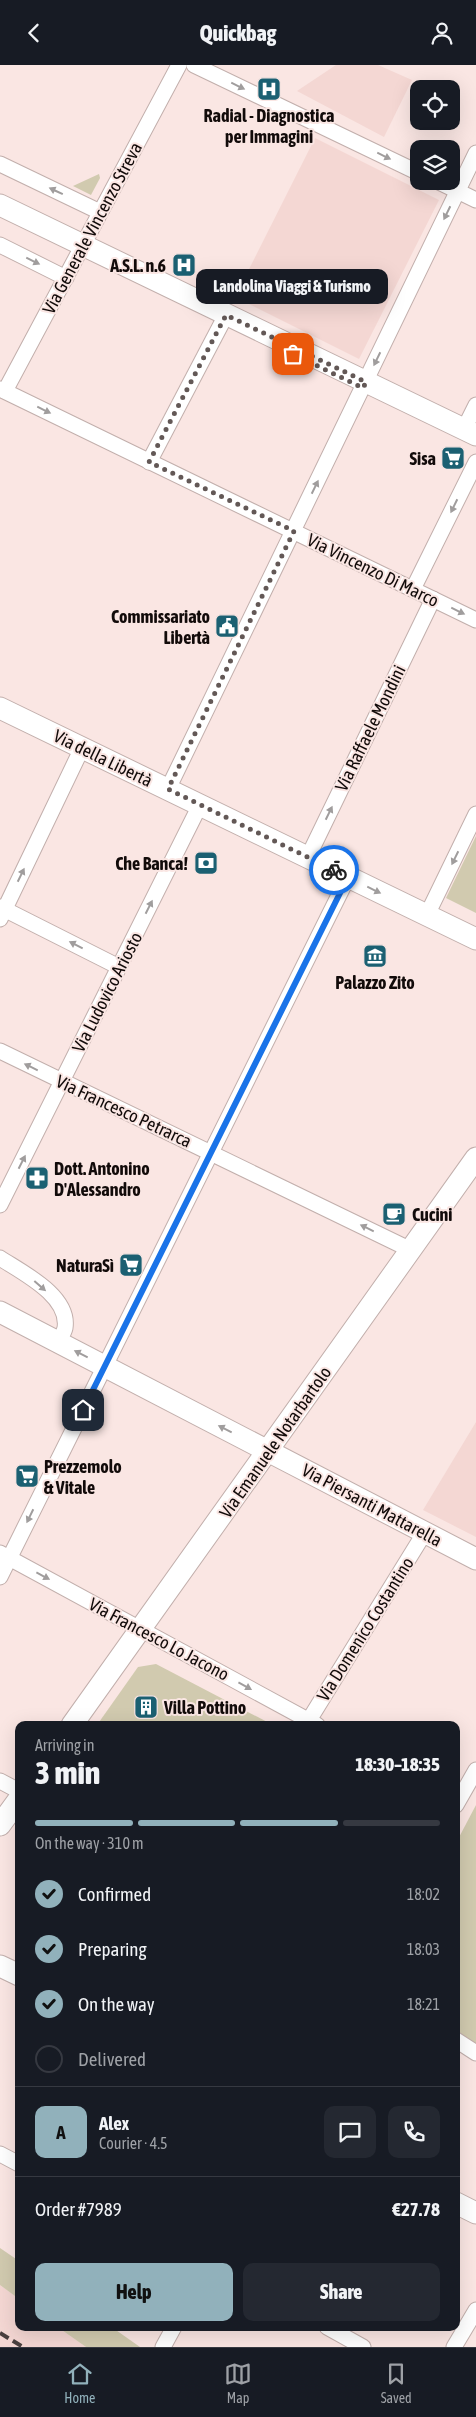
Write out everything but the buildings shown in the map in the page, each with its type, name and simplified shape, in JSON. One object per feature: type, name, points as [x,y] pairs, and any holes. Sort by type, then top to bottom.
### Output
[{"type":"street","name":"Via Generale Vincenzo Streva","points":[[3,390],[66,278],[180,65]]},
{"type":"street","points":[[194,65],[410,169]]},
{"type":"street","points":[[168,789],[476,153]]},
{"type":"street","points":[[0,164],[100,212]]},
{"type":"street","points":[[457,191],[476,201]]},
{"type":"street","points":[[0,205],[81,249]]},
{"type":"street","points":[[0,213],[81,249],[472,436],[476,405]]},
{"type":"street","points":[[0,245],[66,278]]},
{"type":"street","points":[[149,462],[225,318]]},
{"type":"street","name":"Via Vincenzo Di Marco","points":[[3,390],[476,620]]},
{"type":"street","points":[[413,589],[476,462]]},
{"type":"street","name":"Via Raffaele Mondini","points":[[308,857],[433,599]]},
{"type":"street","name":"Via della Libertà","points":[[0,708],[476,939]]},
{"type":"street","points":[[82,748],[2,912],[119,967]]},
{"type":"street","name":"Via Ludovico Ariosto","points":[[0,1205],[200,805]]},
{"type":"street","points":[[427,915],[476,814]]},
{"type":"street","points":[[0,1577],[5,1556],[105,1366],[348,877]]},
{"type":"street","name":"Via Francesco Petrarca","points":[[0,1051],[411,1250]]},
{"type":"street","name":"Via Emanuele Notarbartolo","points":[[75,1721],[476,1158]]},
{"type":"street","points":[[0,1259],[34,1280],[60,1303],[64,1314],[65,1329],[58,1342]]},
{"type":"street","name":"Via Piersanti Mattarella","points":[[0,1312],[476,1559]]},
{"type":"street","name":"Via Domenico Costantino","points":[[312,1721],[425,1532]]},
{"type":"street","name":"Via Francesco Lo Jacono","points":[[5,1556],[307,1721]]},
{"type":"street","points":[[460,1798],[476,1770]]},
{"type":"street","points":[[0,1781],[15,1789]]},
{"type":"street","points":[[0,1825],[15,1804]]},
{"type":"street","points":[[0,1966],[15,1973]]},
{"type":"street","points":[[460,2043],[476,2053]]},
{"type":"street","points":[[0,2154],[15,2161]]},
{"type":"street","points":[[460,2205],[476,2213]]},
{"type":"street","points":[[454,2347],[476,2311]]},
{"type":"street","points":[[163,2347],[172,2331]]},
{"type":"street","points":[[334,2331],[363,2347]]},
{"type":"shaded area","points":[[336,65],[378,65],[412,80],[410,80],[410,84],[384,137],[297,91]]},
{"type":"shaded area","points":[[315,138],[410,186],[410,190],[419,190],[439,200],[359,359],[235,297]]},
{"type":"shaded area","points":[[99,174],[100,178],[91,195],[73,186]]},
{"type":"shaded area","points":[[476,836],[476,913],[446,898]]},
{"type":"shaded area","points":[[476,1422],[476,1537],[423,1510]]},
{"type":"shaded area","points":[[156,1664],[265,1721],[100,1721],[138,1667]]},
{"type":"shaded area","points":[[476,1805],[476,2044],[460,2034],[460,1835]]},
{"type":"shaded area","points":[[0,2248],[15,2258],[15,2296],[0,2285]]},
{"type":"shaded area","points":[[0,2285],[15,2296],[15,2331],[63,2331],[86,2347],[0,2347]]},
{"type":"shaded area","points":[[63,2331],[117,2331],[140,2347],[86,2347]]},
{"type":"railway","points":[[0,2333],[23,2347]]},
{"type":"way so far","points":[[293,354],[363,388],[366,382],[226,315],[149,462],[294,531],[168,789],[334,870]]},
{"type":"place","name":"Radial - Diagnostica per Immagini","points":[[269,89]]},
{"type":"place","name":"A.S.L. n.6","points":[[184,265]]},
{"type":"place","name":"Landolina Viaggi & Turismo","points":[[293,354]]},
{"type":"place","name":"Sisa","points":[[453,458]]},
{"type":"place","name":"Commissariato Libertà","points":[[227,626]]},
{"type":"place","name":"Che Banca!","points":[[206,863]]},
{"type":"place","name":"Palazzo Zito","points":[[375,956]]},
{"type":"place","name":"Dott. Antonino D'Alessandro","points":[[37,1178]]},
{"type":"place","name":"Cucini","points":[[394,1214]]},
{"type":"place","name":"NaturaSì","points":[[131,1265]]},
{"type":"place","name":"Prezzemolo & Vitale","points":[[27,1476]]},
{"type":"place","name":"Villa Pottino","points":[[146,1707]]},
{"type":"route","points":[[83,1410],[348,877],[334,870]]}]
